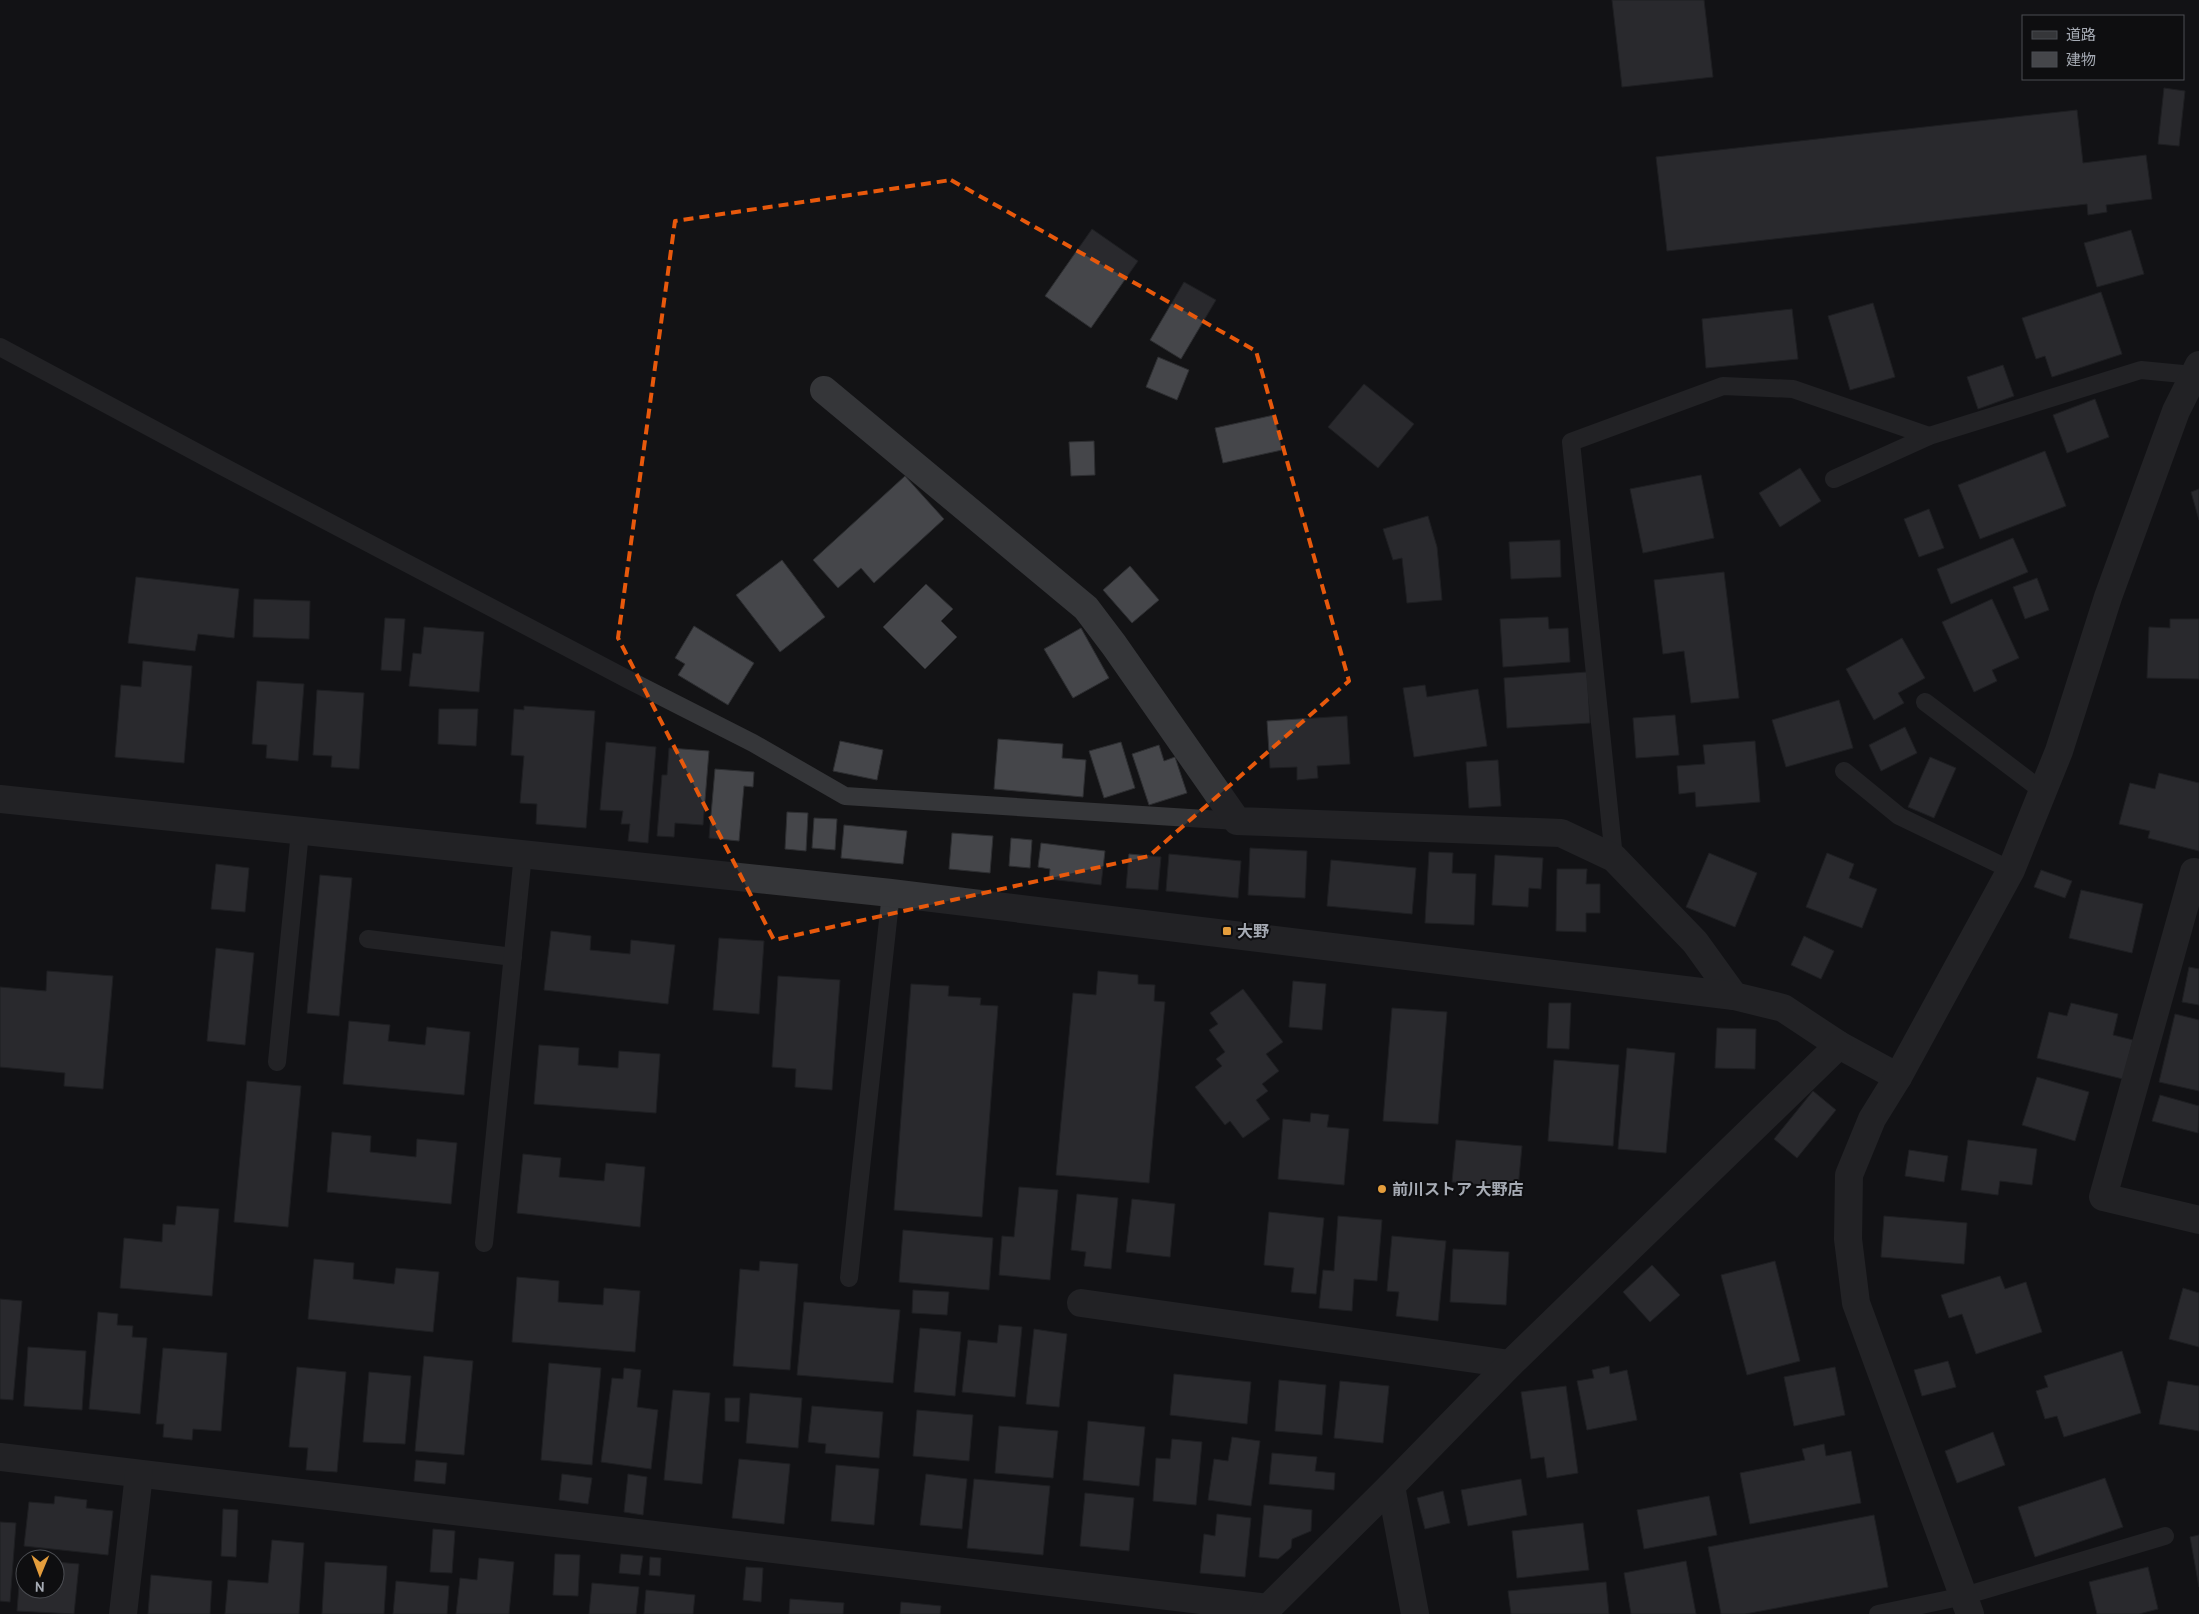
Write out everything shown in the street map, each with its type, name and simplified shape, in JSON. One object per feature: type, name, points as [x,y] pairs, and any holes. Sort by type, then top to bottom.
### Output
[{"type":"street","points":[[1967,1605],[1856,1304],[1848,1239],[1849,1175],[1872,1119],[1898,1077],[2011,870],[2059,751],[2108,597],[2176,411],[2196,370]]},
{"type":"street","points":[[824,390],[1086,608],[1114,645],[1237,822],[1561,833],[1614,858],[1695,942],[1734,996]]},
{"type":"street","points":[[0,799],[891,893],[1734,996],[1782,1008],[1838,1045],[1898,1077]]},
{"type":"street","points":[[2199,873],[2194,872],[2103,1197],[2199,1220]]},
{"type":"street","points":[[0,1457],[1266,1611],[1510,1364],[1838,1045]]},
{"type":"street","points":[[1081,1303],[1510,1364]]},
{"type":"street","points":[[123,1614],[139,1474]]},
{"type":"street","points":[[1391,1486],[1416,1614]]},
{"type":"lane","points":[[0,347],[249,480],[753,743],[845,796],[1237,822]]},
{"type":"lane","points":[[1834,479],[1929,436],[2141,370],[2196,370]]},
{"type":"lane","points":[[1614,858],[1571,442],[1723,386],[1793,389],[1929,436]]},
{"type":"lane","points":[[1925,702],[2044,792]]},
{"type":"lane","points":[[1844,771],[1899,816],[2011,870]]},
{"type":"lane","points":[[276,1062],[300,832]]},
{"type":"lane","points":[[484,1243],[523,854]]},
{"type":"lane","points":[[849,1278],[891,893]]},
{"type":"lane","points":[[368,939],[513,957]]},
{"type":"lane","points":[[1878,1614],[1967,1605],[2165,1536]]},
{"type":"highlighted area","points":[[951,180],[1256,351],[1349,681],[1149,856],[774,940],[618,638],[675,221]]},
{"type":"building","points":[[1612,0],[1704,0],[1713,77],[1622,87]]},
{"type":"building","points":[[2164,88],[2185,91],[2179,146],[2158,144]]},
{"type":"building","points":[[2077,110],[2083,163],[2146,155],[2152,199],[2106,205],[2107,212],[2088,215],[2087,204],[1667,251],[1656,157]]},
{"type":"building","points":[[1092,229],[1138,261],[1091,328],[1045,296]]},
{"type":"building","points":[[2131,230],[2144,274],[2097,287],[2084,243]]},
{"type":"building","points":[[1184,282],[1216,300],[1181,359],[1150,340]]},
{"type":"building","points":[[2101,292],[2122,354],[2052,377],[2045,356],[2036,359],[2022,318]]},
{"type":"building","points":[[1873,303],[1895,377],[1850,390],[1828,316]]},
{"type":"building","points":[[1792,309],[1798,359],[1706,368],[1702,319]]},
{"type":"building","points":[[1158,357],[1189,370],[1177,400],[1146,387]]},
{"type":"building","points":[[2003,365],[2014,396],[1978,409],[1967,377]]},
{"type":"building","points":[[1364,384],[1414,424],[1378,468],[1328,427]]},
{"type":"building","points":[[2095,399],[2109,437],[2067,453],[2053,415]]},
{"type":"building","points":[[1274,415],[1282,450],[1223,463],[1215,428]]},
{"type":"building","points":[[1094,441],[1095,475],[1071,476],[1069,442]]},
{"type":"building","points":[[2045,451],[2066,506],[1980,539],[1958,485]]},
{"type":"building","points":[[1800,468],[1821,501],[1780,527],[1759,493]]},
{"type":"building","points":[[1701,475],[1714,538],[1643,553],[1630,489]]},
{"type":"building","points":[[905,476],[944,519],[874,583],[861,568],[838,588],[813,560]]},
{"type":"building","points":[[2199,489],[2199,520],[2191,492]]},
{"type":"building","points":[[1929,509],[1944,548],[1919,557],[1904,519]]},
{"type":"building","points":[[1428,516],[1437,547],[1442,600],[1407,603],[1402,558],[1393,560],[1383,529]]},
{"type":"building","points":[[2013,538],[2028,572],[1951,604],[1937,569]]},
{"type":"building","points":[[1560,540],[1561,577],[1511,579],[1509,542]]},
{"type":"building","points":[[782,560],[825,617],[780,652],[736,595]]},
{"type":"building","points":[[1130,566],[1159,600],[1132,623],[1103,590]]},
{"type":"building","points":[[1724,572],[1739,698],[1691,703],[1684,651],[1663,654],[1654,580]]},
{"type":"building","points":[[136,577],[239,589],[234,638],[198,634],[195,651],[128,643]]},
{"type":"building","points":[[2037,578],[2049,610],[2025,619],[2013,587]]},
{"type":"building","points":[[926,584],[953,609],[941,621],[957,637],[925,669],[883,627]]},
{"type":"building","points":[[254,599],[310,601],[309,639],[253,637]]},
{"type":"building","points":[[1992,599],[2019,658],[1992,670],[1997,681],[1974,692],[1942,622]]},
{"type":"building","points":[[1548,617],[1549,629],[1568,628],[1570,662],[1503,667],[1500,619]]},
{"type":"building","points":[[385,618],[405,619],[401,671],[381,670]]},
{"type":"building","points":[[2170,619],[2199,619],[2199,679],[2147,678],[2149,627],[2170,628]]},
{"type":"building","points":[[694,626],[754,663],[728,705],[678,675],[685,664],[675,658]]},
{"type":"building","points":[[424,627],[484,632],[479,692],[409,686],[413,653],[421,654]]},
{"type":"building","points":[[1081,628],[1109,678],[1073,698],[1044,649]]},
{"type":"building","points":[[1902,638],[1925,678],[1898,693],[1904,703],[1874,720],[1846,669]]},
{"type":"building","points":[[143,661],[192,666],[184,763],[115,757],[121,685],[141,687]]},
{"type":"building","points":[[1587,672],[1590,723],[1507,728],[1504,678]]},
{"type":"building","points":[[257,681],[304,684],[298,761],[266,758],[267,745],[252,744]]},
{"type":"building","points":[[1425,685],[1427,697],[1478,689],[1487,746],[1414,757],[1403,688]]},
{"type":"building","points":[[317,690],[364,693],[359,769],[331,767],[332,756],[313,755]]},
{"type":"building","points":[[1839,700],[1853,748],[1786,767],[1772,720]]},
{"type":"building","points":[[524,706],[595,711],[586,828],[536,824],[537,804],[520,803],[524,756],[511,755],[514,709],[524,710]]},
{"type":"building","points":[[439,709],[478,709],[476,746],[438,744]]},
{"type":"building","points":[[1675,715],[1679,755],[1636,758],[1633,718]]},
{"type":"building","points":[[1347,716],[1350,764],[1317,766],[1318,778],[1297,780],[1297,767],[1270,768],[1267,721]]},
{"type":"building","points":[[1905,727],[1917,753],[1881,771],[1869,745]]},
{"type":"building","points":[[998,739],[1063,744],[1062,758],[1086,760],[1083,797],[994,789]]},
{"type":"building","points":[[840,741],[883,750],[877,780],[833,771]]},
{"type":"building","points":[[1755,741],[1760,802],[1696,807],[1695,792],[1679,794],[1677,766],[1705,764],[1703,745]]},
{"type":"building","points":[[606,742],[656,747],[648,843],[628,841],[630,824],[621,824],[623,811],[600,810]]},
{"type":"building","points":[[1121,742],[1135,788],[1104,798],[1089,751]]},
{"type":"building","points":[[1159,745],[1164,761],[1175,757],[1187,793],[1149,805],[1132,754]]},
{"type":"building","points":[[669,748],[709,751],[703,825],[675,823],[674,837],[657,836],[662,775],[667,775]]},
{"type":"building","points":[[1930,757],[1956,768],[1934,818],[1908,807]]},
{"type":"building","points":[[1498,760],[1501,806],[1469,808],[1466,762]]},
{"type":"building","points":[[715,769],[754,772],[753,787],[744,786],[739,841],[709,838]]},
{"type":"building","points":[[2159,773],[2199,783],[2199,851],[2148,838],[2150,831],[2119,824],[2130,783],[2155,789]]},
{"type":"building","points":[[787,812],[808,813],[806,851],[785,849]]},
{"type":"building","points":[[814,818],[837,819],[835,850],[812,848]]},
{"type":"building","points":[[844,825],[907,831],[903,864],[841,858]]},
{"type":"building","points":[[952,833],[993,836],[990,873],[949,869]]},
{"type":"building","points":[[1011,838],[1032,840],[1030,868],[1009,866]]},
{"type":"building","points":[[1041,843],[1105,851],[1101,885],[1049,879],[1050,869],[1038,867]]},
{"type":"building","points":[[1250,848],[1307,851],[1305,898],[1248,895]]},
{"type":"building","points":[[1429,852],[1453,853],[1452,873],[1476,874],[1474,925],[1425,923]]},
{"type":"building","points":[[1709,853],[1757,873],[1735,927],[1686,907]]},
{"type":"building","points":[[1827,853],[1854,864],[1849,878],[1877,889],[1862,928],[1806,907]]},
{"type":"building","points":[[1129,854],[1161,857],[1158,890],[1126,888]]},
{"type":"building","points":[[1169,854],[1241,861],[1238,898],[1166,891]]},
{"type":"building","points":[[1495,855],[1543,858],[1541,889],[1529,888],[1528,907],[1492,905]]},
{"type":"building","points":[[1331,860],[1416,868],[1412,914],[1327,906]]},
{"type":"building","points":[[216,864],[249,868],[245,912],[211,909]]},
{"type":"building","points":[[1557,869],[1587,869],[1586,884],[1600,884],[1600,913],[1586,913],[1586,932],[1556,931]]},
{"type":"building","points":[[2041,870],[2072,881],[2065,898],[2034,887]]},
{"type":"building","points":[[320,875],[352,878],[339,1016],[307,1013]]},
{"type":"building","points":[[2081,890],[2143,904],[2132,953],[2069,938]]},
{"type":"building","points":[[551,931],[591,936],[590,950],[630,954],[631,940],[675,945],[668,1004],[544,990]]},
{"type":"building","points":[[1804,936],[1834,951],[1821,979],[1791,965]]},
{"type":"building","points":[[719,938],[764,941],[759,1014],[713,1010]]},
{"type":"building","points":[[216,948],[254,953],[245,1045],[207,1041]]},
{"type":"building","points":[[2189,967],[2199,969],[2199,1005],[2182,1002]]},
{"type":"building","points":[[47,971],[113,976],[103,1089],[64,1086],[65,1073],[0,1067],[0,987],[46,991]]},
{"type":"building","points":[[1098,971],[1138,975],[1138,984],[1155,985],[1154,1001],[1165,1002],[1149,1183],[1056,1175],[1073,993],[1096,995]]},
{"type":"building","points":[[778,976],[840,980],[832,1090],[795,1087],[796,1069],[772,1067]]},
{"type":"building","points":[[1293,981],[1326,984],[1322,1030],[1289,1027]]},
{"type":"building","points":[[911,984],[949,986],[948,996],[981,998],[980,1005],[998,1006],[982,1217],[894,1210]]},
{"type":"building","points":[[1243,989],[1283,1042],[1266,1054],[1279,1071],[1262,1084],[1268,1091],[1256,1100],[1270,1119],[1243,1138],[1230,1121],[1225,1125],[1195,1087],[1222,1066],[1216,1059],[1225,1052],[1209,1030],[1218,1024],[1210,1013]]},
{"type":"building","points":[[1549,1003],[1571,1003],[1569,1049],[1547,1048]]},
{"type":"building","points":[[2071,1003],[2118,1014],[2113,1035],[2133,1040],[2123,1079],[2037,1058],[2049,1012],[2067,1016]]},
{"type":"building","points":[[1392,1008],[1447,1012],[1438,1124],[1383,1121]]},
{"type":"building","points":[[2175,1014],[2199,1020],[2199,1091],[2159,1082]]},
{"type":"building","points":[[349,1021],[390,1025],[388,1041],[425,1045],[427,1027],[470,1032],[464,1095],[343,1084]]},
{"type":"building","points":[[1717,1028],[1756,1029],[1755,1069],[1715,1068]]},
{"type":"building","points":[[539,1045],[579,1048],[578,1065],[618,1068],[619,1051],[660,1054],[656,1113],[534,1104]]},
{"type":"building","points":[[1627,1048],[1675,1053],[1666,1153],[1618,1149]]},
{"type":"building","points":[[1554,1060],[1619,1065],[1613,1146],[1548,1141]]},
{"type":"building","points":[[2037,1077],[2089,1092],[2075,1141],[2022,1125]]},
{"type":"building","points":[[247,1081],[301,1086],[288,1227],[234,1222]]},
{"type":"building","points":[[1813,1091],[1836,1110],[1797,1158],[1774,1139]]},
{"type":"building","points":[[2160,1095],[2199,1106],[2198,1133],[2152,1121]]},
{"type":"building","points":[[1311,1113],[1329,1115],[1327,1127],[1349,1129],[1344,1185],[1278,1179],[1283,1119],[1310,1122]]},
{"type":"building","points":[[332,1132],[371,1136],[370,1152],[416,1157],[417,1139],[457,1143],[451,1204],[327,1192]]},
{"type":"building","points":[[1456,1140],[1522,1146],[1518,1188],[1452,1182]]},
{"type":"building","points":[[1968,1140],[2037,1149],[2032,1185],[2000,1181],[1998,1195],[1961,1190]]},
{"type":"building","points":[[1909,1150],[1948,1156],[1944,1182],[1905,1176]]},
{"type":"building","points":[[523,1154],[561,1158],[559,1177],[604,1181],[606,1163],[645,1167],[640,1227],[517,1213]]},
{"type":"building","points":[[1019,1187],[1058,1190],[1050,1280],[999,1275],[1002,1236],[1014,1237]]},
{"type":"building","points":[[1077,1194],[1118,1198],[1111,1269],[1084,1266],[1086,1252],[1071,1250]]},
{"type":"building","points":[[1132,1199],[1175,1204],[1170,1257],[1126,1252]]},
{"type":"building","points":[[177,1206],[219,1209],[212,1296],[120,1288],[124,1238],[162,1242],[163,1224],[175,1225]]},
{"type":"building","points":[[1269,1212],[1324,1218],[1316,1294],[1291,1292],[1294,1268],[1264,1265]]},
{"type":"building","points":[[1338,1216],[1382,1220],[1377,1281],[1354,1279],[1352,1311],[1319,1308],[1323,1270],[1334,1271]]},
{"type":"building","points":[[1884,1216],[1967,1223],[1964,1264],[1881,1257]]},
{"type":"building","points":[[903,1230],[993,1238],[989,1290],[899,1282]]},
{"type":"building","points":[[1392,1236],[1446,1241],[1438,1321],[1396,1316],[1399,1292],[1387,1291]]},
{"type":"building","points":[[1453,1249],[1509,1252],[1506,1305],[1450,1302]]},
{"type":"building","points":[[314,1259],[354,1263],[353,1279],[394,1284],[396,1268],[439,1272],[433,1332],[308,1319]]},
{"type":"building","points":[[760,1261],[798,1264],[790,1370],[733,1366],[740,1269],[759,1271]]},
{"type":"building","points":[[1775,1261],[1800,1361],[1747,1375],[1721,1275]]},
{"type":"building","points":[[1652,1265],[1680,1295],[1650,1322],[1623,1292]]},
{"type":"building","points":[[2000,1276],[2005,1289],[2026,1282],[2042,1332],[1976,1354],[1962,1314],[1949,1318],[1941,1295]]},
{"type":"building","points":[[517,1277],[559,1281],[558,1302],[603,1305],[604,1288],[640,1291],[635,1352],[512,1342]]},
{"type":"building","points":[[2183,1288],[2199,1293],[2199,1347],[2169,1339]]},
{"type":"building","points":[[913,1290],[949,1292],[947,1315],[912,1313]]},
{"type":"building","points":[[0,1299],[22,1301],[13,1400],[0,1399]]},
{"type":"building","points":[[804,1302],[900,1310],[893,1383],[797,1375]]},
{"type":"building","points":[[98,1312],[118,1314],[117,1325],[133,1326],[132,1337],[147,1338],[140,1414],[89,1409]]},
{"type":"building","points":[[999,1325],[1022,1327],[1015,1397],[962,1392],[968,1340],[997,1343]]},
{"type":"building","points":[[920,1328],[961,1332],[955,1396],[914,1392]]},
{"type":"building","points":[[1034,1329],[1067,1334],[1059,1407],[1026,1404]]},
{"type":"building","points":[[28,1347],[86,1351],[82,1410],[24,1406]]},
{"type":"building","points":[[163,1348],[227,1353],[221,1431],[193,1429],[192,1440],[163,1437],[164,1424],[156,1424]]},
{"type":"building","points":[[2122,1351],[2141,1413],[2064,1437],[2057,1416],[2045,1419],[2036,1391],[2048,1387],[2044,1376]]},
{"type":"building","points":[[424,1356],[473,1361],[464,1455],[415,1451]]},
{"type":"building","points":[[1948,1361],[1956,1387],[1922,1396],[1914,1370]]},
{"type":"building","points":[[549,1363],[601,1368],[592,1465],[541,1460]]},
{"type":"building","points":[[1609,1366],[1610,1374],[1627,1370],[1637,1420],[1587,1430],[1577,1381],[1594,1378],[1592,1370]]},
{"type":"building","points":[[297,1367],[346,1372],[337,1472],[306,1470],[308,1448],[289,1447]]},
{"type":"building","points":[[1835,1367],[1845,1415],[1794,1426],[1784,1377]]},
{"type":"building","points":[[624,1368],[641,1370],[637,1407],[658,1410],[651,1469],[601,1462],[612,1378],[623,1379]]},
{"type":"building","points":[[369,1372],[411,1376],[405,1444],[363,1442]]},
{"type":"building","points":[[1174,1374],[1251,1382],[1247,1424],[1170,1415]]},
{"type":"building","points":[[1279,1380],[1326,1385],[1322,1435],[1275,1431]]},
{"type":"building","points":[[1340,1381],[1389,1386],[1383,1443],[1334,1438]]},
{"type":"building","points":[[2168,1381],[2199,1386],[2199,1431],[2159,1424]]},
{"type":"building","points":[[1566,1386],[1578,1473],[1547,1478],[1544,1457],[1531,1459],[1521,1392]]},
{"type":"building","points":[[673,1390],[710,1393],[702,1484],[664,1480]]},
{"type":"building","points":[[750,1393],[802,1398],[798,1448],[746,1443]]},
{"type":"building","points":[[725,1398],[740,1398],[739,1422],[725,1421]]},
{"type":"building","points":[[812,1406],[883,1412],[879,1458],[825,1453],[826,1444],[808,1442]]},
{"type":"building","points":[[917,1410],[973,1415],[969,1461],[913,1456]]},
{"type":"building","points":[[1088,1421],[1145,1427],[1139,1486],[1083,1480]]},
{"type":"building","points":[[999,1426],[1058,1431],[1053,1478],[995,1473]]},
{"type":"building","points":[[1993,1432],[2005,1465],[1957,1483],[1945,1451]]},
{"type":"building","points":[[1232,1437],[1260,1441],[1251,1506],[1208,1500],[1214,1459],[1228,1461]]},
{"type":"building","points":[[1172,1439],[1202,1442],[1196,1505],[1153,1501],[1156,1458],[1170,1459]]},
{"type":"building","points":[[1824,1444],[1826,1456],[1851,1451],[1861,1503],[1750,1524],[1740,1473],[1805,1460],[1802,1449]]},
{"type":"building","points":[[1272,1453],[1317,1457],[1315,1471],[1335,1473],[1334,1490],[1269,1484]]},
{"type":"building","points":[[739,1459],[790,1464],[784,1524],[732,1518]]},
{"type":"building","points":[[416,1460],[447,1463],[445,1484],[414,1481]]},
{"type":"building","points":[[836,1465],[879,1469],[874,1525],[831,1521]]},
{"type":"building","points":[[562,1474],[592,1478],[588,1504],[559,1500]]},
{"type":"building","points":[[628,1474],[647,1477],[643,1515],[624,1512]]},
{"type":"building","points":[[926,1474],[967,1479],[962,1529],[920,1525]]},
{"type":"building","points":[[2105,1478],[2123,1527],[2035,1557],[2018,1507]]},
{"type":"building","points":[[974,1479],[1050,1486],[1043,1555],[967,1548]]},
{"type":"building","points":[[1521,1479],[1527,1515],[1468,1526],[1461,1490]]},
{"type":"building","points":[[1443,1491],[1450,1523],[1425,1529],[1417,1498]]},
{"type":"building","points":[[1085,1493],[1134,1498],[1129,1551],[1080,1546]]},
{"type":"building","points":[[55,1496],[87,1500],[86,1508],[113,1511],[108,1555],[24,1546],[29,1502],[54,1504]]},
{"type":"building","points":[[1709,1496],[1717,1535],[1644,1549],[1637,1510]]},
{"type":"building","points":[[1264,1505],[1312,1510],[1311,1531],[1292,1539],[1291,1548],[1278,1559],[1259,1557]]},
{"type":"building","points":[[223,1509],[238,1510],[236,1557],[221,1556]]},
{"type":"building","points":[[1217,1514],[1251,1518],[1245,1577],[1200,1573],[1204,1534],[1215,1536]]},
{"type":"building","points":[[1874,1515],[1888,1587],[1745,1614],[1721,1614],[1708,1547]]},
{"type":"building","points":[[0,1522],[16,1523],[10,1602],[0,1601]]},
{"type":"building","points":[[1583,1523],[1589,1570],[1517,1578],[1512,1531]]},
{"type":"building","points":[[433,1529],[455,1531],[452,1573],[430,1572]]},
{"type":"building","points":[[2199,1535],[2199,1587],[2190,1537]]},
{"type":"building","points":[[272,1540],[304,1543],[299,1614],[225,1614],[228,1580],[268,1583]]},
{"type":"building","points":[[555,1554],[580,1555],[578,1596],[553,1595]]},
{"type":"building","points":[[621,1554],[643,1556],[640,1575],[619,1573]]},
{"type":"building","points":[[650,1557],[661,1558],[660,1576],[649,1575]]},
{"type":"building","points":[[479,1558],[514,1562],[509,1614],[456,1614],[460,1578],[477,1580]]},
{"type":"building","points":[[1686,1561],[1696,1614],[1631,1614],[1624,1573]]},
{"type":"building","points":[[325,1562],[387,1566],[384,1614],[322,1614]]},
{"type":"building","points":[[65,1563],[79,1564],[74,1614],[17,1611],[18,1599],[65,1599]]},
{"type":"building","points":[[746,1567],[763,1568],[761,1602],[743,1600]]},
{"type":"building","points":[[2148,1567],[2158,1609],[2139,1614],[2097,1614],[2089,1582]]},
{"type":"building","points":[[151,1575],[212,1581],[210,1614],[148,1614]]},
{"type":"building","points":[[396,1581],[449,1586],[447,1614],[393,1614]]},
{"type":"building","points":[[1606,1582],[1609,1614],[1511,1614],[1508,1591]]},
{"type":"building","points":[[592,1583],[639,1587],[636,1614],[589,1614]]},
{"type":"building","points":[[646,1590],[695,1595],[693,1614],[644,1614]]},
{"type":"building","points":[[790,1599],[844,1603],[843,1614],[789,1614]]},
{"type":"building","points":[[901,1602],[941,1606],[940,1614],[900,1614]]},
{"type":"place","name":"大野","points":[[1227,931]]},
{"type":"place","name":"前川ストア 大野店","points":[[1382,1189]]}]
